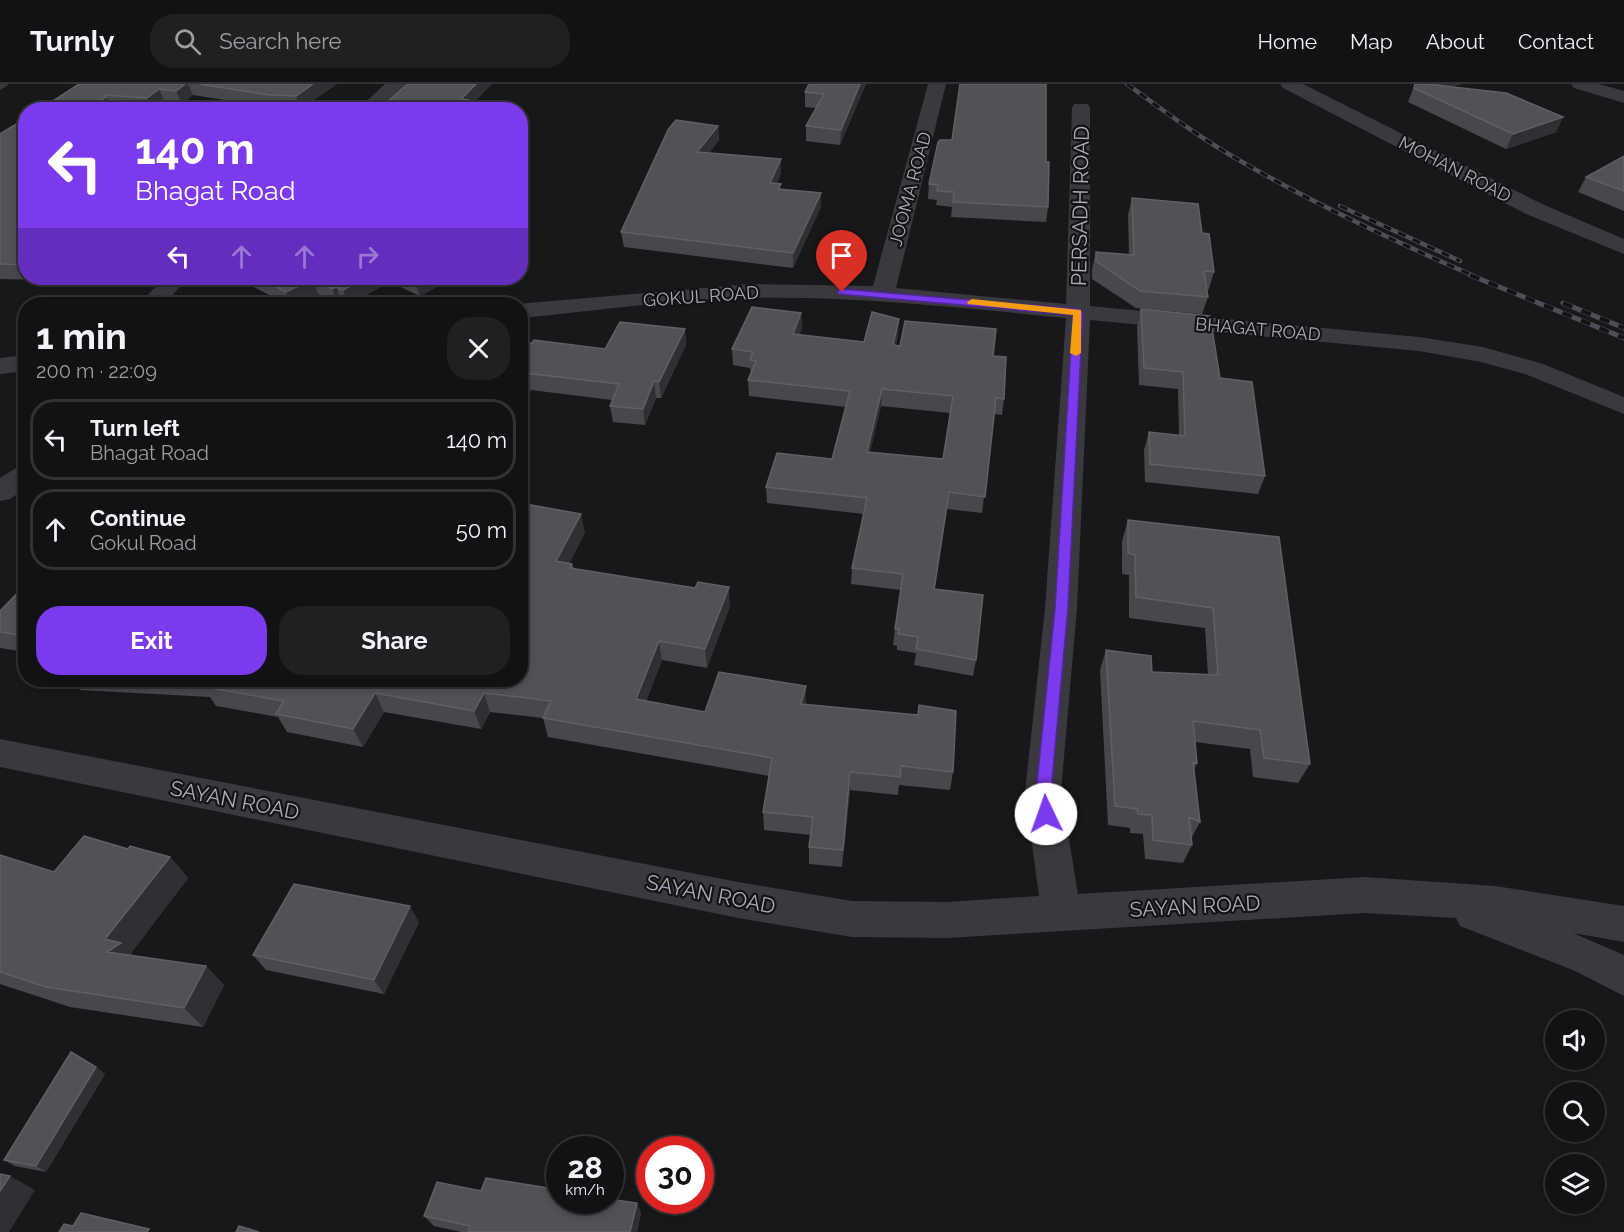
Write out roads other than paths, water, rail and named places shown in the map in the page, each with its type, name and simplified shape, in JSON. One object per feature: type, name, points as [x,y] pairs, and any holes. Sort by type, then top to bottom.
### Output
[{"type":"street","points":[[375,102],[396,84]]},
{"type":"street","name":"JOOMA ROAD","points":[[883,294],[938,84]]},
{"type":"street","name":"MOHAN ROAD","points":[[1289,84],[1534,208],[1624,247]]},
{"type":"street","points":[[1580,84],[1624,98]]},
{"type":"street","name":"PERSADH ROAD","points":[[1062,913],[1051,857],[1043,792],[1061,608],[1078,312],[1081,108]]},
{"type":"street","points":[[158,297],[169,285]]},
{"type":"street","name":"GOKUL ROAD","points":[[528,310],[750,291],[883,294]]},
{"type":"street","name":"BHAGAT ROAD","points":[[883,294],[1419,344],[1484,356],[1534,369],[1624,406]]},
{"type":"street","points":[[0,366],[18,364]]},
{"type":"street","points":[[0,492],[18,480]]},
{"type":"street","name":"SAYAN ROAD","points":[[0,753],[738,900],[852,919],[947,920],[1365,895],[1433,897],[1565,912],[1624,924]]},
{"type":"street","name":"SAYAN ROAD","points":[[1433,897],[1587,957],[1624,976]]},
{"type":"railway","points":[[1127,84],[1199,135],[1272,179],[1358,223],[1474,276]]},
{"type":"railway","points":[[1340,206],[1460,261]]},
{"type":"railway","points":[[1470,275],[1624,338]]},
{"type":"railway","points":[[1563,303],[1624,328]]}]
